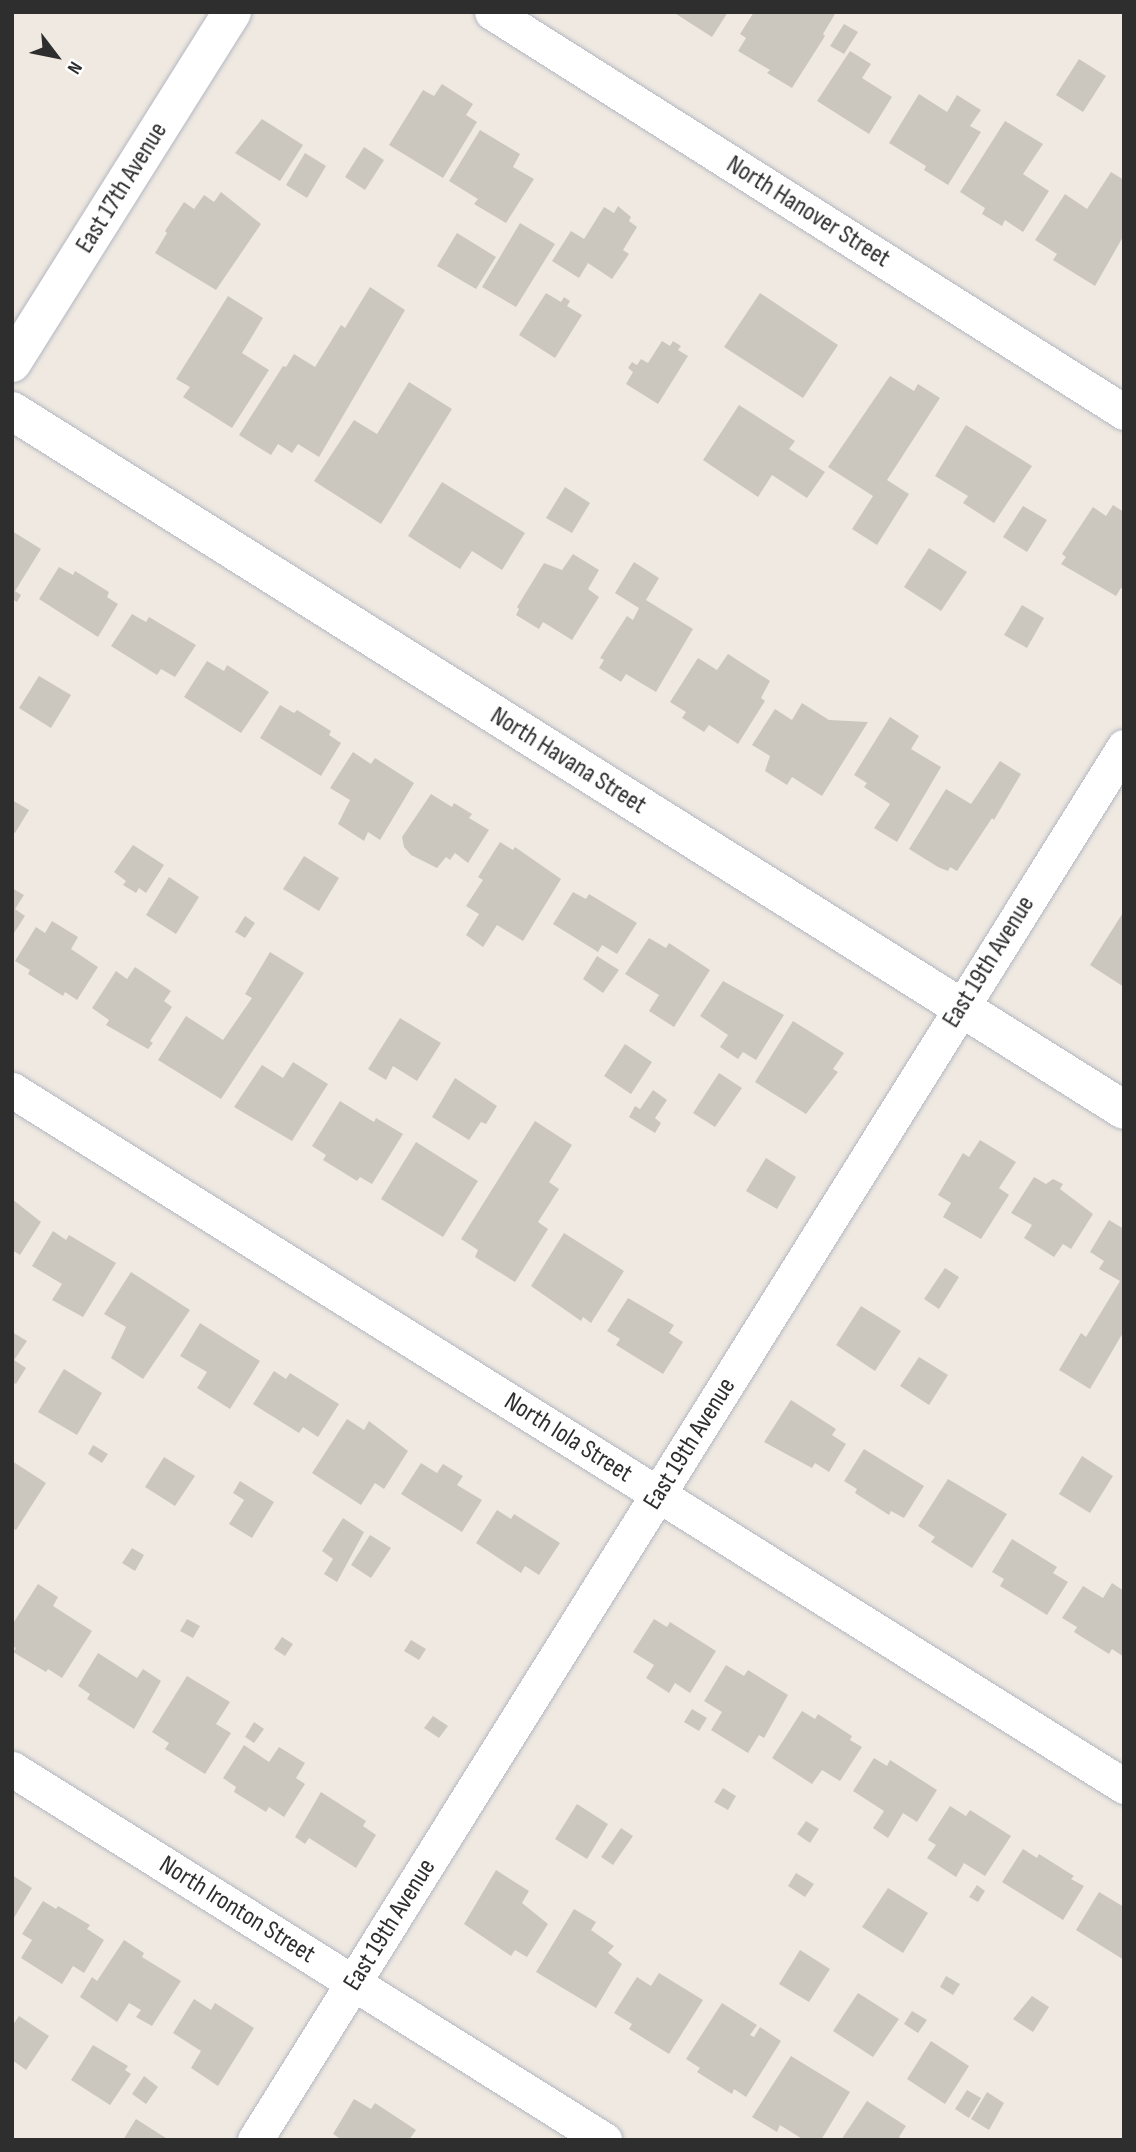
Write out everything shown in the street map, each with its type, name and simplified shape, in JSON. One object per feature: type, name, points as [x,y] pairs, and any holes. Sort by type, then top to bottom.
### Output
[{"type":"street","name":"East 17th Avenue","points":[[12,363],[232,12]]},
{"type":"street","name":"North Hanover Street","points":[[492,12],[1124,412]]},
{"type":"street","name":"North Havana Street","points":[[12,411],[1124,1110]]},
{"type":"street","name":"East 19th Avenue","points":[[255,2140],[1124,747]]},
{"type":"street","name":"North Iola Street","points":[[12,1090],[1124,1786]]},
{"type":"street","name":"North Ironton Street","points":[[12,1769],[604,2140]]},
{"type":"building","points":[[673,12],[728,12],[712,37]]},
{"type":"building","points":[[754,12],[835,14],[823,34],[825,36],[792,88],[767,73],[770,70],[738,51],[746,38],[740,34]]},
{"type":"building","points":[[844,24],[858,32],[844,54],[830,46]]},
{"type":"building","points":[[850,51],[871,64],[862,78],[892,97],[869,134],[817,101]]},
{"type":"building","points":[[1079,59],[1106,76],[1083,112],[1056,95]]},
{"type":"building","points":[[442,84],[473,104],[466,115],[477,122],[443,178],[389,145],[423,90],[434,96]]},
{"type":"building","points":[[919,94],[947,112],[957,95],[981,110],[970,126],[981,132],[948,185],[924,170],[926,166],[889,143]]},
{"type":"building","points":[[262,119],[303,145],[280,181],[235,153]]},
{"type":"building","points":[[1005,121],[1043,144],[1023,174],[1049,191],[1023,232],[1005,220],[1002,226],[982,214],[985,208],[960,192]]},
{"type":"building","points":[[480,130],[520,154],[513,167],[534,179],[506,223],[474,204],[478,199],[449,181]]},
{"type":"building","points":[[364,147],[384,160],[365,190],[345,177]]},
{"type":"building","points":[[305,153],[326,166],[307,198],[286,185]]},
{"type":"building","points":[[1111,172],[1124,180],[1124,235],[1095,286],[1053,260],[1057,254],[1035,240],[1065,194],[1087,209]]},
{"type":"building","points":[[221,192],[261,224],[216,290],[155,253],[167,233],[165,231],[184,202],[194,209],[204,195],[214,202]]},
{"type":"building","points":[[618,206],[631,217],[629,221],[637,227],[623,250],[629,254],[612,279],[588,263],[579,278],[552,261],[571,231],[584,239],[604,207],[614,213]]},
{"type":"building","points":[[520,223],[555,244],[516,307],[482,287]]},
{"type":"building","points":[[457,233],[496,257],[476,289],[437,266]]},
{"type":"building","points":[[370,287],[405,310],[319,457],[298,444],[292,453],[278,444],[271,455],[239,435],[283,366],[286,367],[294,354],[315,367],[341,325],[345,328]]},
{"type":"building","points":[[546,293],[561,302],[564,297],[570,301],[567,306],[582,315],[555,358],[519,335]]},
{"type":"building","points":[[760,293],[838,345],[803,398],[724,347]]},
{"type":"building","points":[[228,296],[263,318],[242,353],[269,370],[232,428],[183,397],[190,387],[176,379]]},
{"type":"building","points":[[662,341],[670,346],[673,341],[681,346],[678,350],[688,356],[658,404],[626,384],[633,372],[628,368],[632,362],[637,365],[641,359],[648,363]]},
{"type":"building","points":[[890,376],[914,391],[918,384],[940,398],[887,480],[909,494],[877,545],[852,529],[873,496],[828,467]]},
{"type":"building","points":[[409,382],[452,409],[381,524],[314,481],[354,420],[377,434]]},
{"type":"building","points":[[739,405],[795,441],[789,449],[825,472],[807,498],[772,475],[758,497],[703,460]]},
{"type":"building","points":[[966,425],[1032,466],[994,523],[963,503],[968,496],[935,476]]},
{"type":"building","points":[[442,482],[525,533],[502,570],[472,551],[460,569],[408,536]]},
{"type":"building","points":[[565,487],[590,503],[572,533],[546,518]]},
{"type":"building","points":[[1113,505],[1124,512],[1124,589],[1121,588],[1116,596],[1061,564],[1066,557],[1062,554],[1093,507],[1106,516]]},
{"type":"building","points":[[1023,506],[1047,520],[1027,552],[1003,537]]},
{"type":"building","points":[[12,531],[41,549],[15,591],[21,595],[17,602],[12,599]]},
{"type":"building","points":[[929,548],[967,572],[941,611],[904,587]]},
{"type":"building","points":[[573,554],[599,570],[588,589],[599,597],[572,640],[543,622],[539,629],[516,615],[519,609],[517,607],[544,563],[562,570]]},
{"type":"building","points":[[634,562],[659,578],[646,600],[693,629],[656,692],[626,674],[621,682],[599,668],[604,660],[600,658],[627,616],[633,620],[639,608],[615,593]]},
{"type":"building","points":[[59,567],[73,575],[75,571],[109,592],[107,597],[118,604],[98,637],[39,599]]},
{"type":"building","points":[[1022,605],[1044,618],[1027,648],[1004,635]]},
{"type":"building","points":[[132,614],[146,622],[149,617],[196,645],[175,677],[161,669],[157,675],[111,646]]},
{"type":"building","points":[[728,654],[770,681],[761,698],[765,701],[738,744],[709,725],[704,732],[682,718],[686,712],[670,702],[698,658],[717,670]]},
{"type":"building","points":[[207,661],[224,671],[227,665],[269,692],[241,733],[184,697]]},
{"type":"building","points":[[39,676],[71,695],[51,728],[19,708]]},
{"type":"building","points":[[802,703],[829,720],[868,722],[822,796],[792,777],[787,785],[765,771],[770,756],[752,745],[775,709],[792,720]]},
{"type":"building","points":[[280,705],[294,713],[297,710],[331,731],[329,735],[341,743],[321,776],[260,738]]},
{"type":"building","points":[[890,717],[919,736],[911,749],[941,767],[897,842],[874,828],[890,804],[864,787],[867,783],[854,775]]},
{"type":"building","points":[[353,752],[371,764],[375,758],[414,783],[380,840],[368,832],[364,841],[338,824],[350,800],[330,788]]},
{"type":"building","points":[[1000,761],[1021,774],[994,820],[992,818],[957,871],[950,867],[948,871],[938,867],[909,849],[946,789],[971,804]]},
{"type":"building","points":[[431,794],[452,807],[454,803],[472,814],[469,818],[489,830],[468,863],[455,853],[450,860],[446,857],[437,868],[411,855],[404,847],[402,837]]},
{"type":"building","points":[[12,800],[29,810],[15,833],[12,832]]},
{"type":"building","points":[[500,842],[513,850],[515,847],[561,879],[523,941],[497,925],[483,947],[466,935],[479,914],[466,906],[483,880],[478,877]]},
{"type":"building","points":[[133,845],[164,865],[146,893],[139,888],[136,893],[123,885],[126,881],[114,872]]},
{"type":"building","points":[[304,856],[339,878],[319,911],[283,889]]},
{"type":"building","points":[[169,877],[199,897],[176,934],[146,915]]},
{"type":"building","points":[[12,888],[24,895],[15,909],[25,916],[12,936]]},
{"type":"building","points":[[573,892],[586,899],[589,894],[637,923],[617,954],[602,945],[598,952],[553,924]]},
{"type":"building","points":[[1124,911],[1124,987],[1090,965]]},
{"type":"building","points":[[245,916],[255,923],[245,938],[235,932]]},
{"type":"building","points":[[52,921],[78,937],[71,949],[98,967],[77,1000],[65,992],[63,996],[28,974],[30,970],[15,961],[36,927],[45,933]]},
{"type":"building","points":[[649,938],[666,948],[669,943],[710,970],[674,1027],[649,1011],[659,995],[625,974]]},
{"type":"building","points":[[270,952],[304,973],[221,1099],[158,1060],[186,1016],[223,1040],[252,998],[245,994]]},
{"type":"building","points":[[597,956],[619,970],[603,993],[583,979]]},
{"type":"building","points":[[135,967],[171,991],[164,1001],[172,1007],[150,1041],[153,1043],[148,1049],[106,1025],[109,1020],[92,1008],[116,971],[127,979]]},
{"type":"building","points":[[723,981],[784,1015],[756,1060],[743,1052],[738,1059],[720,1047],[728,1035],[700,1016]]},
{"type":"building","points":[[400,1018],[441,1043],[417,1081],[393,1066],[386,1080],[368,1069]]},
{"type":"building","points":[[793,1021],[844,1053],[833,1069],[838,1072],[806,1114],[755,1082]]},
{"type":"building","points":[[625,1044],[652,1062],[631,1094],[604,1076]]},
{"type":"building","points":[[293,1062],[328,1084],[292,1141],[234,1107],[262,1065],[283,1078]]},
{"type":"building","points":[[719,1073],[742,1088],[715,1127],[693,1113]]},
{"type":"building","points":[[455,1078],[497,1106],[486,1124],[481,1122],[469,1140],[432,1117]]},
{"type":"building","points":[[653,1090],[667,1100],[655,1118],[661,1123],[655,1133],[629,1117],[635,1106],[640,1109]]},
{"type":"building","points":[[340,1101],[374,1122],[376,1118],[403,1134],[372,1184],[360,1177],[357,1181],[323,1160],[326,1155],[312,1146]]},
{"type":"building","points":[[535,1121],[572,1145],[549,1182],[559,1189],[538,1222],[548,1229],[515,1282],[475,1257],[478,1250],[461,1239]]},
{"type":"building","points":[[980,1140],[1016,1162],[999,1188],[1009,1195],[981,1239],[943,1217],[951,1203],[938,1195],[963,1153],[969,1157]]},
{"type":"building","points":[[416,1142],[478,1181],[443,1237],[381,1199]]},
{"type":"building","points":[[766,1158],[796,1177],[777,1209],[746,1191]]},
{"type":"building","points":[[1034,1177],[1046,1184],[1053,1179],[1063,1184],[1060,1189],[1093,1214],[1071,1249],[1063,1244],[1054,1257],[1024,1238],[1032,1225],[1011,1213]]},
{"type":"building","points":[[12,1199],[41,1222],[20,1255],[12,1250]]},
{"type":"building","points":[[1109,1220],[1124,1229],[1124,1331],[1090,1389],[1059,1370],[1081,1333],[1086,1337],[1120,1281],[1099,1269],[1104,1261],[1090,1252]]},
{"type":"building","points":[[53,1231],[66,1240],[69,1235],[116,1263],[83,1317],[52,1300],[62,1284],[32,1266]]},
{"type":"building","points":[[564,1233],[624,1271],[591,1323],[583,1317],[581,1321],[531,1286]]},
{"type":"building","points":[[945,1268],[959,1277],[939,1309],[924,1299]]},
{"type":"building","points":[[131,1272],[190,1310],[143,1379],[111,1358],[126,1327],[104,1314]]},
{"type":"building","points":[[628,1298],[674,1325],[669,1333],[683,1342],[663,1374],[616,1345],[620,1339],[607,1331]]},
{"type":"building","points":[[861,1306],[901,1331],[875,1371],[836,1345]]},
{"type":"building","points":[[200,1323],[260,1361],[230,1409],[197,1388],[207,1372],[180,1356]]},
{"type":"building","points":[[12,1332],[27,1341],[14,1360],[26,1368],[16,1384],[12,1382]]},
{"type":"building","points":[[919,1357],[948,1375],[929,1405],[900,1386]]},
{"type":"building","points":[[64,1369],[102,1393],[77,1435],[38,1412]]},
{"type":"building","points":[[274,1371],[286,1379],[290,1373],[339,1404],[318,1437],[303,1427],[299,1433],[253,1404]]},
{"type":"building","points":[[791,1400],[836,1429],[832,1435],[846,1444],[829,1472],[815,1463],[812,1468],[764,1442]]},
{"type":"building","points":[[347,1419],[364,1430],[369,1421],[408,1451],[384,1489],[375,1483],[361,1505],[312,1473]]},
{"type":"building","points":[[93,1445],[108,1454],[102,1463],[88,1454]]},
{"type":"building","points":[[864,1449],[924,1486],[904,1518],[891,1511],[889,1515],[855,1493],[857,1489],[844,1481]]},
{"type":"building","points":[[1082,1456],[1113,1476],[1090,1513],[1059,1494]]},
{"type":"building","points":[[164,1457],[195,1476],[175,1506],[145,1487]]},
{"type":"building","points":[[12,1461],[46,1483],[16,1530],[12,1528]]},
{"type":"building","points":[[421,1463],[437,1473],[443,1464],[463,1476],[457,1485],[482,1500],[462,1532],[401,1494]]},
{"type":"building","points":[[948,1479],[1007,1514],[972,1568],[931,1542],[935,1537],[918,1526]]},
{"type":"building","points":[[240,1481],[274,1502],[252,1538],[229,1524],[244,1500],[233,1493]]},
{"type":"building","points":[[497,1510],[511,1519],[514,1514],[560,1543],[539,1575],[525,1566],[521,1573],[476,1543]]},
{"type":"building","points":[[343,1518],[364,1532],[337,1582],[324,1574],[333,1559],[322,1551]]},
{"type":"building","points":[[370,1535],[391,1548],[371,1578],[351,1565]]},
{"type":"building","points":[[1012,1539],[1057,1567],[1053,1573],[1068,1582],[1047,1615],[1000,1586],[1004,1579],[992,1572]]},
{"type":"building","points":[[132,1548],[144,1555],[135,1571],[122,1563]]},
{"type":"building","points":[[1112,1583],[1124,1591],[1124,1657],[1112,1649],[1109,1654],[1074,1632],[1077,1627],[1062,1618],[1083,1586],[1103,1598]]},
{"type":"building","points":[[38,1584],[58,1597],[53,1606],[92,1631],[62,1678],[48,1669],[46,1672],[13,1652],[16,1648],[12,1646],[12,1625]]},
{"type":"building","points":[[187,1619],[200,1626],[193,1638],[180,1631]]},
{"type":"building","points":[[654,1619],[667,1627],[670,1622],[716,1651],[690,1693],[675,1683],[669,1693],[646,1678],[654,1665],[633,1652]]},
{"type":"building","points":[[282,1637],[293,1644],[285,1656],[274,1649]]},
{"type":"building","points":[[411,1640],[426,1649],[419,1660],[404,1651]]},
{"type":"building","points":[[98,1653],[137,1678],[143,1669],[161,1681],[134,1729],[87,1699],[90,1694],[78,1686]]},
{"type":"building","points":[[726,1665],[744,1676],[748,1670],[788,1695],[764,1738],[759,1735],[748,1753],[711,1730],[722,1712],[704,1701]]},
{"type":"building","points":[[187,1676],[230,1702],[216,1724],[231,1733],[205,1774],[165,1749],[169,1743],[152,1732]]},
{"type":"building","points":[[692,1709],[707,1718],[699,1731],[684,1722]]},
{"type":"building","points":[[802,1711],[815,1719],[818,1714],[852,1736],[850,1740],[862,1747],[840,1781],[822,1770],[812,1784],[772,1758]]},
{"type":"building","points":[[433,1716],[448,1726],[439,1738],[424,1728]]},
{"type":"building","points":[[254,1722],[264,1729],[254,1743],[245,1737]]},
{"type":"building","points":[[244,1745],[269,1762],[279,1747],[305,1763],[296,1778],[305,1784],[284,1817],[269,1807],[266,1812],[234,1792],[236,1787],[223,1778]]},
{"type":"building","points":[[874,1758],[887,1766],[890,1760],[937,1790],[917,1822],[903,1813],[888,1838],[873,1828],[884,1811],[853,1791]]},
{"type":"building","points":[[723,1788],[736,1796],[728,1810],[714,1802]]},
{"type":"building","points":[[321,1792],[366,1821],[363,1826],[376,1835],[356,1868],[309,1838],[305,1844],[295,1837]]},
{"type":"building","points":[[577,1804],[608,1824],[587,1859],[555,1839]]},
{"type":"building","points":[[950,1806],[966,1816],[970,1810],[1011,1836],[985,1876],[964,1863],[956,1877],[927,1858],[936,1845],[928,1840]]},
{"type":"building","points":[[806,1821],[819,1829],[810,1843],[797,1834]]},
{"type":"building","points":[[621,1828],[633,1836],[613,1865],[601,1857]]},
{"type":"building","points":[[1023,1849],[1037,1858],[1039,1854],[1074,1876],[1071,1879],[1084,1886],[1063,1920],[1002,1882]]},
{"type":"building","points":[[496,1870],[529,1891],[522,1903],[548,1924],[527,1957],[515,1950],[511,1956],[464,1924]]},
{"type":"building","points":[[796,1873],[814,1884],[805,1897],[788,1886]]},
{"type":"building","points":[[12,1875],[32,1888],[12,1921]]},
{"type":"building","points":[[977,1885],[985,1891],[978,1902],[969,1897]]},
{"type":"building","points":[[888,1888],[928,1913],[903,1953],[862,1927]]},
{"type":"building","points":[[1099,1892],[1124,1907],[1124,1960],[1076,1930]]},
{"type":"building","points":[[43,1901],[56,1909],[58,1906],[90,1925],[87,1929],[104,1940],[84,1973],[73,1966],[62,1984],[21,1958],[32,1940],[22,1934]]},
{"type":"building","points":[[574,1909],[596,1922],[591,1930],[614,1946],[608,1953],[622,1964],[596,2008],[536,1972]]},
{"type":"building","points":[[124,1940],[144,1953],[142,1957],[181,1981],[152,2026],[136,2017],[141,2010],[129,2003],[117,2022],[80,1997],[92,1977],[97,1981]]},
{"type":"building","points":[[800,1950],[830,1969],[809,2002],[779,1984]]},
{"type":"building","points":[[659,1973],[703,2000],[669,2054],[629,2029],[632,2024],[614,2013],[637,1977],[651,1986]]},
{"type":"building","points":[[946,1976],[960,1984],[953,1995],[940,1987]]},
{"type":"building","points":[[858,1993],[899,2019],[873,2057],[833,2031]]},
{"type":"building","points":[[1032,1996],[1049,2007],[1033,2032],[1013,2019]]},
{"type":"building","points":[[194,1999],[211,2010],[215,2003],[254,2028],[218,2086],[191,2068],[201,2051],[173,2033]]},
{"type":"building","points":[[722,2003],[757,2025],[750,2035],[754,2037],[760,2027],[781,2041],[746,2097],[734,2089],[732,2094],[697,2072],[700,2068],[686,2059]]},
{"type":"building","points":[[912,2011],[927,2020],[918,2033],[904,2024]]},
{"type":"building","points":[[19,2016],[49,2036],[26,2070],[12,2060],[12,2026]]},
{"type":"building","points":[[931,2041],[969,2066],[945,2104],[907,2079]]},
{"type":"building","points":[[93,2045],[128,2066],[125,2070],[131,2074],[110,2105],[71,2080]]},
{"type":"building","points":[[791,2056],[850,2092],[821,2140],[804,2140],[780,2125],[777,2132],[752,2117]]},
{"type":"building","points":[[144,2076],[158,2087],[146,2104],[132,2094]]},
{"type":"building","points":[[967,2090],[981,2098],[969,2118],[955,2109]]},
{"type":"building","points":[[987,2092],[1004,2103],[989,2130],[971,2119]]},
{"type":"building","points":[[354,2099],[371,2109],[375,2103],[416,2130],[409,2140],[342,2140],[333,2134]]},
{"type":"building","points":[[867,2101],[906,2126],[899,2137],[904,2140],[841,2140]]},
{"type":"building","points":[[136,2119],[169,2140],[123,2140]]}]
